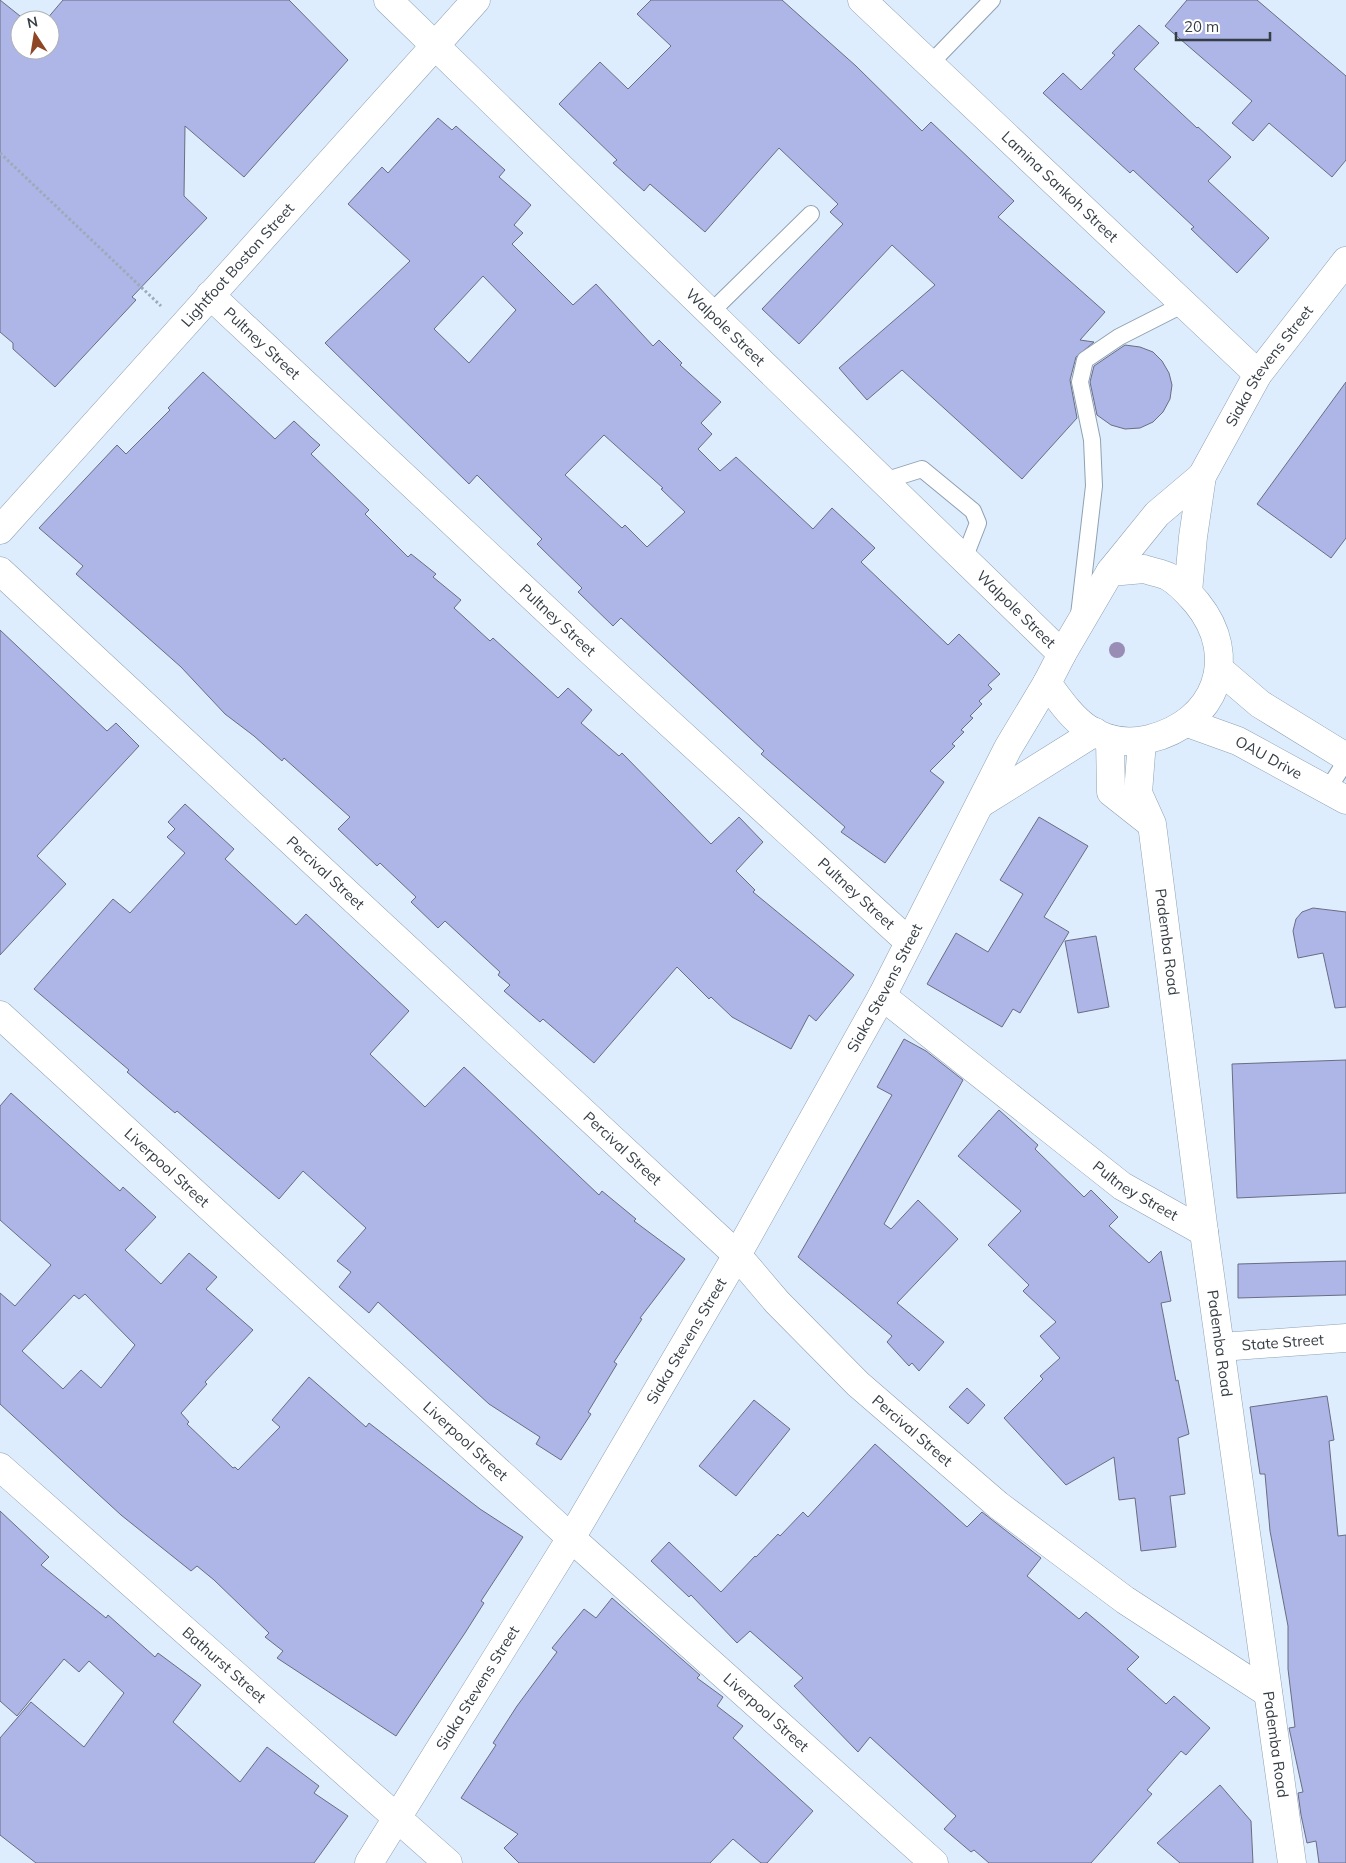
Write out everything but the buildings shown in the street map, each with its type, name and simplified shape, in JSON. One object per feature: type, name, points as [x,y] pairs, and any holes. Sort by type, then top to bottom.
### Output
[{"type":"street","name":"Walpole Street","points":[[388,0],[1062,654]]},
{"type":"street","name":"Lightfoot Boston Street","points":[[0,530],[476,0]]},
{"type":"street","name":"Lamina Sankoh Street","points":[[862,0],[1258,374]]},
{"type":"street","name":"Siaka Stevens Street","points":[[1110,572],[1157,514],[1202,476],[1258,374],[1346,261]]},
{"type":"street","name":"Pultney Street","points":[[210,295],[585,646],[909,942]]},
{"type":"street","name":"Siaka Stevens Street","points":[[1188,592],[1202,476]]},
{"type":"street","points":[[1144,569],[1169,577],[1188,592],[1207,616],[1217,639],[1219,669],[1214,689],[1203,708],[1188,723],[1165,735],[1130,742],[1102,736],[1074,717],[1047,683],[1110,572],[1144,569]]},
{"type":"street","name":"Percival Street","points":[[0,571],[737,1254],[777,1302],[858,1384],[998,1504],[1125,1600],[1268,1693]]},
{"type":"street","points":[[1219,669],[1260,704],[1346,757]]},
{"type":"street","name":"Siaka Stevens Street","points":[[369,1863],[571,1538],[737,1254],[882,996],[1008,748],[1047,683]]},
{"type":"street","name":"OAU Drive","points":[[1188,723],[1238,741],[1337,795]]},
{"type":"street","points":[[978,805],[1102,736]]},
{"type":"street","points":[[1102,736],[1112,792],[1152,824]]},
{"type":"street","name":"Pademba Road","points":[[1142,741],[1138,793],[1152,824],[1204,1232],[1292,1863]]},
{"type":"street","name":"Pultney Street","points":[[882,996],[1122,1186],[1204,1232]]},
{"type":"street","name":"Liverpool Street","points":[[0,1015],[571,1538],[934,1863]]},
{"type":"street","name":"State Street","points":[[1221,1347],[1346,1338]]},
{"type":"street","name":"Bathurst Street","points":[[0,1467],[448,1863]]},
{"type":"lane","points":[[929,65],[992,0]]},
{"type":"lane","points":[[710,312],[811,214]]},
{"type":"lane","points":[[1078,628],[1094,486],[1092,440],[1080,382],[1085,360],[1119,338],[1184,304]]},
{"type":"lane","points":[[884,481],[922,469],[973,511],[978,523],[964,559]]},
{"type":"lane","points":[[1337,795],[1346,762]]},
{"type":"path","points":[[0,153],[182,327]]}]
